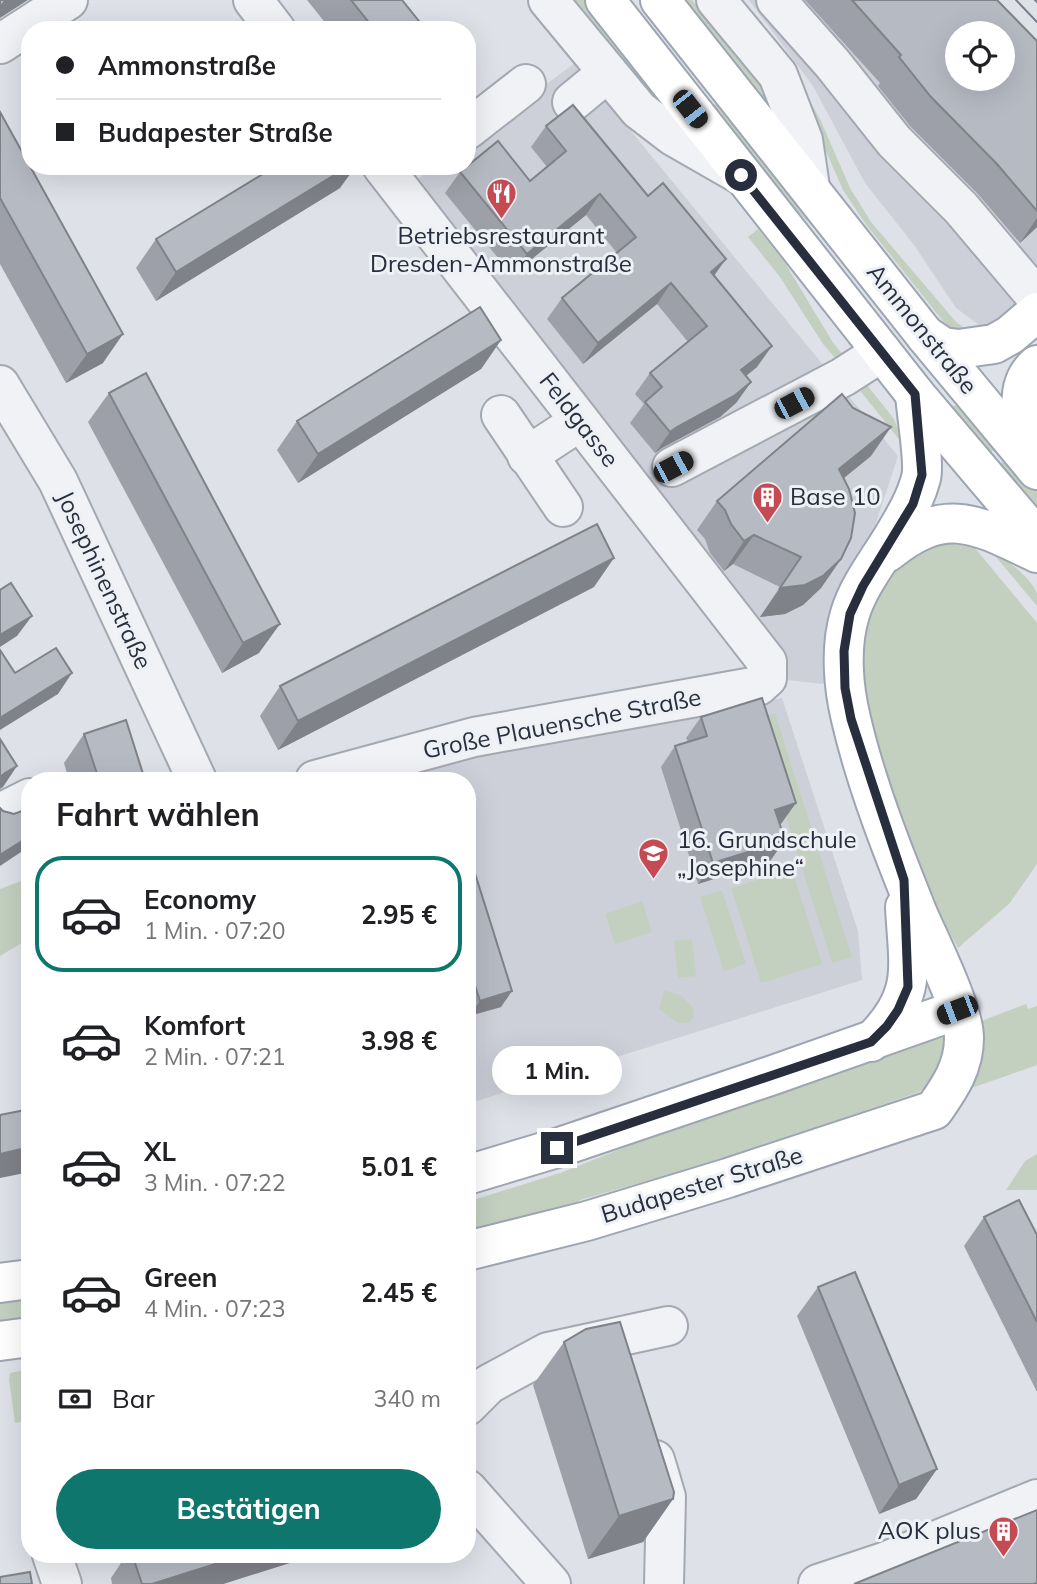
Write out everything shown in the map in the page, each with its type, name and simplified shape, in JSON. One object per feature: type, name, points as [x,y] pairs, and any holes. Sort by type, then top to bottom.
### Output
[{"type":"main road","name":"Ammonstraße","points":[[605,0],[915,394],[1037,538]]},
{"type":"main road","name":"Ammonstraße","points":[[660,0],[925,335],[1037,470]]},
{"type":"main road","points":[[925,335],[943,347],[959,349],[994,344],[1010,335],[1034,289]]},
{"type":"main road","points":[[1037,365],[1025,380],[1021,400],[1037,470]]},
{"type":"main road","points":[[476,1172],[557,1148],[871,1042],[957,1010],[904,880],[866,770],[845,688],[844,651],[850,614],[913,504],[922,475],[915,394]]},
{"type":"main road","points":[[880,558],[907,536],[930,525],[961,523],[984,527],[1037,553]]},
{"type":"main road","points":[[871,1042],[898,1010],[908,987],[904,880]]},
{"type":"main road","name":"Budapester Straße","points":[[476,1249],[587,1221],[934,1110],[962,1063],[964,1035],[957,1010]]},
{"type":"main road","points":[[0,1283],[21,1280]]},
{"type":"main road","points":[[0,1341],[21,1338]]},
{"type":"street","points":[[36,21],[68,0]]},
{"type":"street","points":[[253,0],[269,21]]},
{"type":"street","name":"Ammonstraße","points":[[548,0],[639,110],[673,136],[741,175]]},
{"type":"street","name":"Ammonstraße","points":[[716,0],[778,75],[803,140],[810,187]]},
{"type":"street","points":[[776,0],[832,63],[894,141],[961,208],[1034,289]]},
{"type":"street","points":[[0,44],[21,30]]},
{"type":"street","points":[[572,103],[607,74]]},
{"type":"street","points":[[476,123],[526,84]]},
{"type":"street","name":"Feldgasse","points":[[401,175],[579,422],[766,662],[767,678]]},
{"type":"street","points":[[673,467],[843,377],[882,352]]},
{"type":"street","name":"Josephinenstraße","points":[[1,391],[58,481],[193,772]]},
{"type":"street","points":[[502,415],[563,507]]},
{"type":"street","points":[[527,456],[579,422]]},
{"type":"street","name":"Große Plauensche Straße","points":[[345,772],[474,737],[758,686],[767,678]]},
{"type":"street","points":[[0,813],[21,802]]},
{"type":"street","points":[[476,1397],[489,1384],[548,1352],[668,1326]]},
{"type":"street","points":[[644,1422],[666,1497],[664,1584]]},
{"type":"street","points":[[476,1499],[551,1584]]},
{"type":"street","points":[[818,1584],[884,1562],[1037,1499]]},
{"type":"shaded area","points":[[749,0],[992,0],[1013,21],[945,21],[945,91],[1015,91],[1015,24],[1037,46],[1037,284],[1007,313],[982,327],[956,308],[914,245],[865,183],[813,86]]},
{"type":"shaded area","points":[[575,63],[898,456],[823,684],[788,680],[414,182],[423,175],[476,175],[476,135]]},
{"type":"shaded area","name":"16. Grundschule „Josephine“","points":[[782,698],[858,931],[862,980],[476,1101],[476,772],[423,772],[485,754]]},
{"type":"green space","points":[[573,0],[584,0],[690,131],[663,116]]},
{"type":"green space","points":[[679,0],[692,0],[752,72],[756,70],[797,141]]},
{"type":"green space","points":[[785,58],[820,119],[850,188],[871,222],[956,322],[976,336],[956,332],[943,321],[865,223],[843,190]]},
{"type":"green space","points":[[722,99],[826,239],[758,173],[709,109]]},
{"type":"green space","points":[[758,229],[785,263],[832,341],[846,359],[842,366],[823,344],[780,277],[748,237]]},
{"type":"green space","points":[[854,383],[867,385],[894,419],[906,448]]},
{"type":"green space","points":[[944,405],[970,407],[1000,445],[985,457]]},
{"type":"green space","points":[[1010,456],[1037,488],[1037,507],[995,468]]},
{"type":"green space","points":[[939,542],[970,542],[1037,623],[1037,864],[1009,904],[958,948],[926,888],[910,849],[873,734],[862,676],[862,647],[867,619],[879,592],[902,562]]},
{"type":"green space","points":[[986,545],[1029,581],[1037,594],[1037,606]]},
{"type":"green space","points":[[775,713],[852,957],[832,963],[755,719]]},
{"type":"green space","points":[[792,869],[822,964],[761,983],[731,888]]},
{"type":"green space","points":[[21,881],[21,943],[0,956],[0,889]]},
{"type":"green space","points":[[722,890],[746,964],[724,971],[700,897]]},
{"type":"green space","points":[[642,901],[652,932],[615,944],[605,914]]},
{"type":"green space","points":[[692,939],[696,976],[678,978],[674,941]]},
{"type":"green space","points":[[664,990],[682,996],[693,1008],[694,1017],[689,1023],[678,1023],[659,1009]]},
{"type":"green space","points":[[1026,1004],[1028,1009],[1037,1006],[1037,1065],[966,1090],[976,1023]]},
{"type":"green space","points":[[951,1030],[935,1081],[919,1092],[721,1160],[583,1199],[528,1226],[476,1238],[476,1199],[563,1172],[683,1124]]},
{"type":"green space","points":[[1037,1154],[1037,1190],[1006,1190],[1025,1161]]},
{"type":"green space","points":[[21,1290],[21,1329],[0,1332],[0,1293]]},
{"type":"green space","points":[[21,1371],[21,1422],[15,1423],[9,1379],[10,1373]]},
{"type":"building","points":[[351,0],[402,0],[419,21],[368,21]]},
{"type":"building","points":[[852,0],[997,0],[1037,41],[1037,211],[997,164],[931,97],[899,57],[901,55]]},
{"type":"building","points":[[573,105],[648,196],[663,183],[726,259],[711,272],[772,346],[741,370],[751,382],[734,396],[670,432],[645,402],[662,387],[650,373],[707,326],[671,283],[598,343],[562,298],[636,237],[600,194],[527,254],[462,175],[476,175],[476,159],[498,141],[530,181],[566,151],[546,126]]},
{"type":"building","points":[[0,112],[21,150],[21,175],[35,175],[123,334],[87,354],[0,198]]},
{"type":"building","points":[[261,175],[334,175],[176,272],[156,239]]},
{"type":"building","points":[[480,307],[501,340],[318,454],[297,421]]},
{"type":"building","points":[[146,373],[280,624],[243,643],[109,393]]},
{"type":"building","name":"Base 10","points":[[842,394],[853,408],[891,427],[839,469],[849,489],[855,513],[851,538],[841,559],[823,576],[805,585],[780,588],[801,557],[754,535],[744,541],[717,501]]},
{"type":"building","points":[[597,524],[614,558],[298,721],[280,686]]},
{"type":"building","points":[[11,583],[32,616],[0,635],[0,590]]},
{"type":"building","points":[[56,648],[72,673],[0,718],[0,650],[15,673]]},
{"type":"building","points":[[762,698],[796,803],[775,810],[785,840],[713,863],[675,746],[707,736],[701,717]]},
{"type":"building","points":[[126,720],[142,772],[96,772],[84,734]]},
{"type":"building","points":[[0,739],[17,766],[0,777]]},
{"type":"building","points":[[0,808],[14,814],[21,811],[21,842],[0,855]]},
{"type":"building","points":[[476,877],[512,991],[480,1001],[476,989]]},
{"type":"building","points":[[21,1111],[21,1149],[0,1154],[0,1115]]},
{"type":"building","points":[[1019,1200],[1037,1235],[1037,1322],[984,1217]]},
{"type":"building","points":[[855,1272],[937,1469],[899,1485],[818,1287]]},
{"type":"building","points":[[620,1322],[674,1492],[673,1499],[619,1516],[564,1342],[586,1329]]},
{"type":"building","points":[[1037,1510],[1037,1583],[854,1584]]},
{"type":"building","points":[[135,1563],[218,1563],[152,1584],[142,1584]]},
{"type":"building","points":[[30,1572],[32,1584],[0,1584],[0,1577]]},
{"type":"tram line","points":[[1016,0],[1037,22]]},
{"type":"place","name":"Betriebsrestaurant Dresden-Ammonstraße","points":[[501,221]]},
{"type":"place","name":"Base 10","points":[[767,524]]},
{"type":"place","name":"16. Grundschule „Josephine“","points":[[654,881]]},
{"type":"place","name":"AOK plus","points":[[1004,1558]]},
{"type":"route","points":[[557,1148],[871,1042],[898,1010],[908,987],[904,880],[851,719],[845,688],[844,651],[850,614],[863,586],[913,504],[922,475],[915,394],[741,175]]}]
